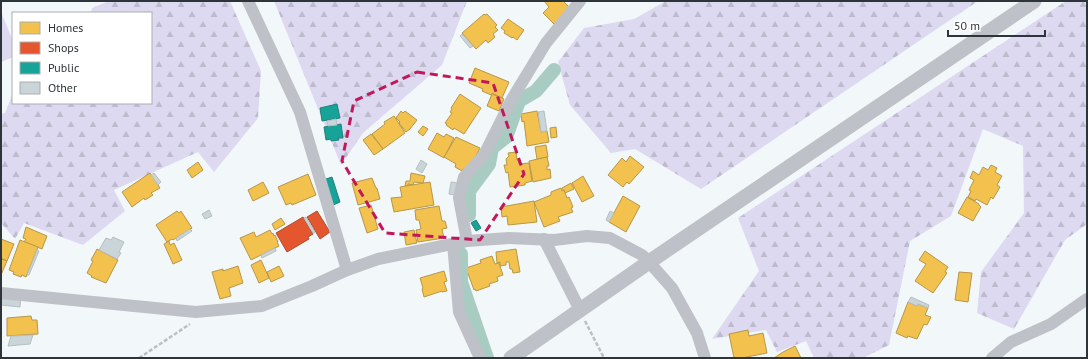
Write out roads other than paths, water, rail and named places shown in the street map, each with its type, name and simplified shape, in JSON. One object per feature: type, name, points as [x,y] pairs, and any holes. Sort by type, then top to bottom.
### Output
[{"type":"street","points":[[248,1],[300,112],[347,270]]},
{"type":"street","points":[[467,240],[459,198],[464,177],[484,155],[512,99],[546,43],[580,1]]},
{"type":"street","points":[[511,358],[649,262],[1034,1]]},
{"type":"street","points":[[1,293],[196,312],[262,306],[347,270],[378,259],[467,240],[509,238],[554,240],[587,236],[610,238],[642,255],[672,288],[697,332],[705,358]]},
{"type":"street","points":[[544,240],[580,310]]},
{"type":"street","points":[[453,244],[460,312],[480,358]]},
{"type":"street","points":[[992,358],[1011,342],[1051,324],[1087,299]]},
{"type":"waterway","points":[[469,215],[469,191],[489,164],[492,148],[506,137],[519,101],[536,91],[554,70]]},
{"type":"waterway","points":[[461,254],[461,282],[487,358]]}]
